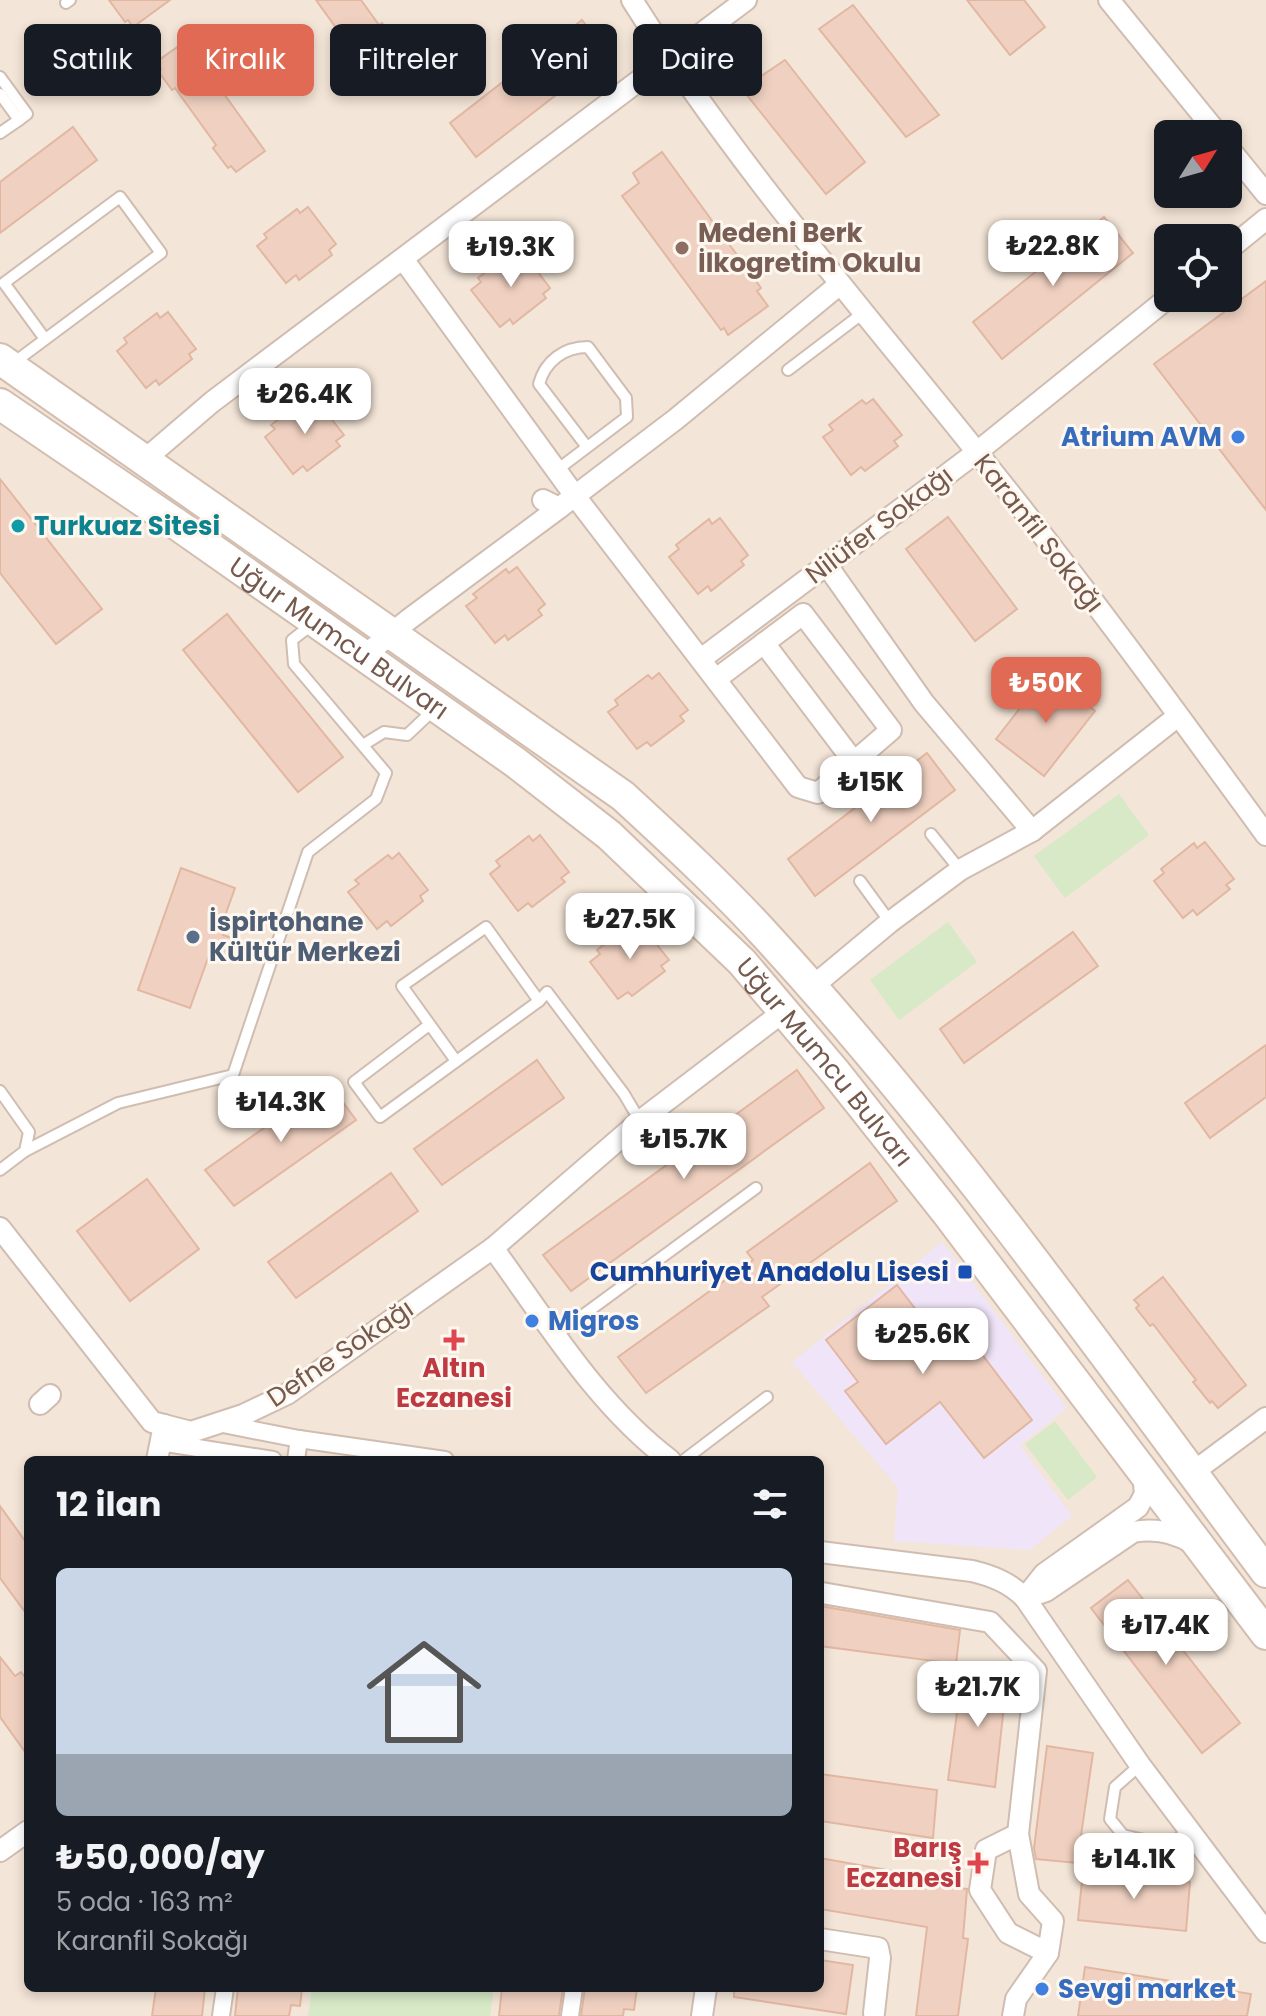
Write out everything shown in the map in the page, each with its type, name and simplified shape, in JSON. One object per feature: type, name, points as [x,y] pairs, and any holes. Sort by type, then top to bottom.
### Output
[{"type":"main road","name":"Uğur Mumcu Bulvarı","points":[[5,362],[623,796],[697,864],[812,987],[981,1190],[1266,1572]]},
{"type":"main road","name":"Uğur Mumcu Bulvarı","points":[[0,404],[515,762],[609,835],[742,962],[947,1213],[1266,1634]]},
{"type":"main road","points":[[783,1012],[812,987]]},
{"type":"main road","points":[[1152,1484],[1192,1473]]},
{"type":"street","name":"Karanfil Sokağı","points":[[632,0],[647,24]]},
{"type":"street","points":[[714,24],[746,0]]},
{"type":"street","points":[[1109,0],[1207,120]]},
{"type":"street","points":[[143,461],[212,402],[633,85]]},
{"type":"street","name":"Karanfil Sokağı","points":[[698,96],[840,284],[1019,505],[1266,835]]},
{"type":"street","points":[[1242,164],[1266,194]]},
{"type":"street","points":[[1242,239],[1266,219]]},
{"type":"street","points":[[403,259],[557,470],[559,501],[701,659],[716,679],[798,787],[818,793],[891,730],[803,614],[716,679]]},
{"type":"street","points":[[364,656],[559,501],[676,419],[840,284]]},
{"type":"street","name":"Nilüfer Sokağı","points":[[701,659],[977,452],[1154,309]]},
{"type":"street","points":[[826,564],[924,703],[1032,831]]},
{"type":"street","points":[[764,643],[854,762]]},
{"type":"street","points":[[812,987],[890,922],[960,870],[1032,831],[1178,716]]},
{"type":"street","name":"Defne Sokağı","points":[[160,1442],[243,1415],[287,1394],[493,1248],[640,1121],[783,1012]]},
{"type":"street","points":[[0,1228],[152,1422],[160,1442],[248,1456]]},
{"type":"street","points":[[493,1248],[588,1378],[635,1431],[665,1456]]},
{"type":"street","points":[[1192,1473],[1266,1418]]},
{"type":"street","points":[[218,1423],[299,1439],[417,1456]]},
{"type":"street","points":[[297,1456],[299,1439]]},
{"type":"street","points":[[1025,1598],[1044,1574],[1138,1507],[1152,1484]]},
{"type":"street","points":[[1025,1598],[1046,1591],[1133,1532],[1168,1532],[1201,1549]]},
{"type":"street","points":[[824,1552],[972,1571],[1004,1582],[1025,1598],[1140,1765],[1266,1932]]},
{"type":"street","points":[[824,1593],[990,1622],[1036,1671],[1018,1834],[1029,1894],[1053,1921],[1048,1953],[1016,1999],[1013,2016]]},
{"type":"street","points":[[0,1851],[24,1834]]},
{"type":"street","points":[[1018,1834],[986,1850],[980,1890],[1008,1933],[1048,1953]]},
{"type":"street","points":[[824,1940],[878,1948],[880,1958],[874,2013]]},
{"type":"street","points":[[221,2016],[224,1992]]},
{"type":"street","points":[[570,2016],[573,1992]]},
{"type":"street","points":[[702,2016],[705,1992]]},
{"type":"lane","points":[[0,77],[27,114],[0,133]]},
{"type":"lane","points":[[0,94],[19,120]]},
{"type":"lane","points":[[5,362],[45,339],[161,253],[120,197],[4,283],[45,339]]},
{"type":"lane","points":[[788,370],[863,313]]},
{"type":"lane","points":[[557,470],[627,417],[626,398],[588,347],[572,347],[543,368],[539,384],[587,447]]},
{"type":"lane","points":[[0,1170],[25,1151],[118,1103],[233,1075],[308,852],[376,799],[386,773],[294,664],[292,640],[315,622]]},
{"type":"lane","points":[[363,745],[384,732],[407,735],[426,717]]},
{"type":"lane","points":[[931,834],[960,870]]},
{"type":"lane","points":[[860,881],[890,922]]},
{"type":"lane","points":[[456,1061],[402,986],[486,927],[539,1001]]},
{"type":"lane","points":[[429,1025],[354,1082],[380,1117],[539,1001],[547,992],[624,1094],[640,1121]]},
{"type":"lane","points":[[0,1091],[29,1132],[25,1151]]},
{"type":"lane","points":[[556,1335],[756,1188]]},
{"type":"lane","points":[[689,1456],[767,1397]]},
{"type":"lane","points":[[1140,1765],[1115,1787],[1110,1819],[1123,1835],[1169,1846],[1189,1830]]},
{"type":"shaded area","points":[[0,0],[1266,0],[1266,2016],[0,2016]]},
{"type":"shaded area","points":[[942,1242],[1067,1408],[1020,1445],[1072,1516],[1029,1550],[894,1541],[898,1488],[792,1362]]},
{"type":"green space","points":[[1119,794],[1149,835],[1065,898],[1034,856]]},
{"type":"green space","points":[[948,922],[977,962],[899,1020],[870,980]]},
{"type":"green space","points":[[1055,1421],[1097,1477],[1068,1500],[1025,1444]]},
{"type":"green space","points":[[311,1992],[493,1992],[490,2016],[308,2016]]},
{"type":"building","points":[[109,0],[170,0],[137,24],[131,24],[128,20],[125,22]]},
{"type":"building","points":[[316,0],[361,0],[378,24],[333,24]]},
{"type":"building","points":[[967,0],[1024,0],[1045,27],[1010,55]]},
{"type":"building","points":[[853,5],[939,115],[906,137],[819,29]]},
{"type":"building","points":[[177,47],[177,91],[175,88],[172,90],[161,75],[161,58]]},
{"type":"building","points":[[785,60],[865,162],[826,194],[748,96],[762,96],[762,76]]},
{"type":"building","points":[[502,82],[502,96],[555,96],[476,157],[450,123]]},
{"type":"building","points":[[181,96],[226,96],[265,151],[236,172],[231,166],[228,168],[213,148],[216,145]]},
{"type":"building","points":[[73,127],[97,160],[0,233],[0,182]]},
{"type":"building","points":[[662,152],[761,288],[757,291],[768,306],[728,335],[724,328],[721,330],[622,196],[639,183],[633,173]]},
{"type":"building","points":[[308,207],[336,244],[329,250],[332,255],[299,280],[296,275],[286,283],[257,246],[267,238],[264,234],[297,209],[300,213]]},
{"type":"building","points":[[1104,217],[1133,253],[1002,359],[973,322]]},
{"type":"building","points":[[522,251],[550,288],[543,294],[546,298],[513,324],[510,319],[500,327],[471,290],[481,282],[478,278],[511,252],[514,257]]},
{"type":"building","name":"Atrium AVM","points":[[1266,281],[1266,510],[1154,364],[1224,312],[1242,312],[1242,299]]},
{"type":"building","points":[[168,312],[196,349],[189,354],[192,359],[159,385],[156,380],[146,388],[117,351],[127,343],[124,338],[157,313],[160,318]]},
{"type":"building","points":[[315,398],[344,435],[336,441],[340,446],[307,471],[303,466],[293,474],[265,437],[275,429],[271,425],[305,399],[308,404]]},
{"type":"building","points":[[873,399],[902,435],[894,441],[898,446],[865,471],[861,467],[851,475],[823,437],[833,430],[829,425],[862,400],[866,404]]},
{"type":"building","name":"Turkuaz Sitesi","points":[[0,479],[102,609],[56,644],[0,573]]},
{"type":"building","points":[[948,517],[1017,609],[975,641],[906,549]]},
{"type":"building","points":[[720,518],[748,555],[741,561],[744,565],[711,591],[708,586],[698,594],[669,557],[679,549],[676,545],[709,519],[712,524]]},
{"type":"building","points":[[517,567],[545,604],[538,610],[542,615],[508,640],[505,635],[495,643],[466,606],[477,598],[473,594],[506,569],[509,573]]},
{"type":"building","points":[[227,614],[343,757],[298,792],[183,650]]},
{"type":"building","points":[[659,673],[688,710],[680,716],[684,721],[651,746],[647,742],[637,749],[608,712],[618,705],[615,700],[648,675],[652,679]]},
{"type":"building","points":[[1047,673],[1095,711],[1044,776],[996,739]]},
{"type":"building","points":[[927,753],[955,790],[815,896],[788,859]]},
{"type":"building","points":[[540,835],[569,872],[561,878],[565,882],[532,907],[528,903],[518,911],[490,874],[500,866],[496,861],[529,836],[533,841]]},
{"type":"building","points":[[1205,842],[1234,879],[1226,885],[1230,889],[1197,915],[1193,910],[1183,918],[1154,881],[1164,873],[1161,869],[1194,843],[1197,848]]},
{"type":"building","points":[[399,853],[428,890],[420,896],[423,901],[391,926],[387,921],[377,929],[348,892],[359,884],[355,880],[388,855],[392,859]]},
{"type":"building","name":"İspirtohane Kültür Merkezi","points":[[181,868],[235,888],[222,924],[226,926],[223,935],[235,939],[229,956],[215,950],[212,959],[208,958],[190,1008],[138,990]]},
{"type":"building","points":[[640,923],[669,960],[661,966],[665,971],[632,996],[628,992],[618,999],[590,962],[600,954],[597,950],[629,925],[633,929]]},
{"type":"building","points":[[1073,932],[1098,966],[964,1063],[940,1029]]},
{"type":"building","points":[[1266,1045],[1266,1097],[1210,1138],[1185,1103]]},
{"type":"building","points":[[537,1060],[564,1098],[442,1185],[414,1149]]},
{"type":"building","points":[[797,1070],[824,1108],[571,1291],[543,1255]]},
{"type":"building","points":[[328,1082],[356,1120],[234,1206],[205,1170]]},
{"type":"building","points":[[870,1163],[897,1201],[762,1297],[769,1306],[646,1393],[618,1357],[753,1260],[747,1252]]},
{"type":"building","points":[[391,1173],[418,1211],[296,1298],[268,1262]]},
{"type":"building","points":[[147,1179],[199,1249],[130,1301],[77,1231]]},
{"type":"building","points":[[1163,1277],[1246,1385],[1218,1408],[1212,1401],[1210,1403],[1153,1324],[1150,1326],[1136,1308],[1139,1305],[1134,1300]]},
{"type":"building","points":[[897,1285],[947,1350],[963,1338],[967,1344],[971,1340],[1032,1420],[984,1458],[940,1402],[886,1444],[845,1391],[858,1382],[826,1340]]},
{"type":"building","points":[[0,1506],[24,1539],[24,1611],[0,1578]]},
{"type":"building","points":[[1128,1580],[1240,1723],[1202,1753],[1091,1608]]},
{"type":"building","points":[[824,1607],[960,1630],[956,1664],[824,1647]]},
{"type":"building","points":[[0,1657],[15,1676],[21,1672],[24,1676],[24,1750],[0,1717]]},
{"type":"building","points":[[963,1668],[1007,1679],[995,1787],[948,1780]]},
{"type":"building","points":[[1047,1746],[1093,1753],[1077,1863],[1036,1859],[1034,1848]]},
{"type":"building","points":[[824,1775],[937,1790],[933,1838],[824,1822]]},
{"type":"building","points":[[824,1859],[926,1877],[924,1885],[967,1889],[963,1938],[968,1939],[958,2016],[916,2016],[927,1927],[824,1910]]},
{"type":"building","points":[[1083,1871],[1190,1882],[1186,1931],[1078,1920]]},
{"type":"building","points":[[824,1961],[853,1965],[846,2014],[734,1997],[734,1992],[824,1992]]},
{"type":"building","points":[[1085,1967],[1251,1994],[1247,2016],[1078,2016]]},
{"type":"building","points":[[155,1992],[205,1992],[202,2016],[152,2016]]},
{"type":"building","points":[[238,1992],[302,1992],[300,2006],[291,2005],[289,2016],[235,2016]]},
{"type":"building","points":[[502,1992],[562,1992],[559,2016],[499,2016]]},
{"type":"building","points":[[584,1992],[636,1992],[634,2010],[624,2009],[623,2016],[581,2016]]},
{"type":"place","name":"Medeni Berk İlkogretim Okulu","points":[[682,248]]},
{"type":"place","name":"Atrium AVM","points":[[1238,437]]},
{"type":"place","name":"Turkuaz Sitesi","points":[[18,526]]},
{"type":"place","name":"İspirtohane Kültür Merkezi","points":[[193,937]]},
{"type":"place","name":"Cumhuriyet Anadolu Lisesi","points":[[965,1272]]},
{"type":"place","name":"Migros","points":[[532,1321]]},
{"type":"place","name":"Altın Eczanesi","points":[[454,1340]]},
{"type":"place","name":"Barış Eczanesi","points":[[978,1863]]},
{"type":"place","name":"Sevgi market","points":[[1042,1989]]}]
